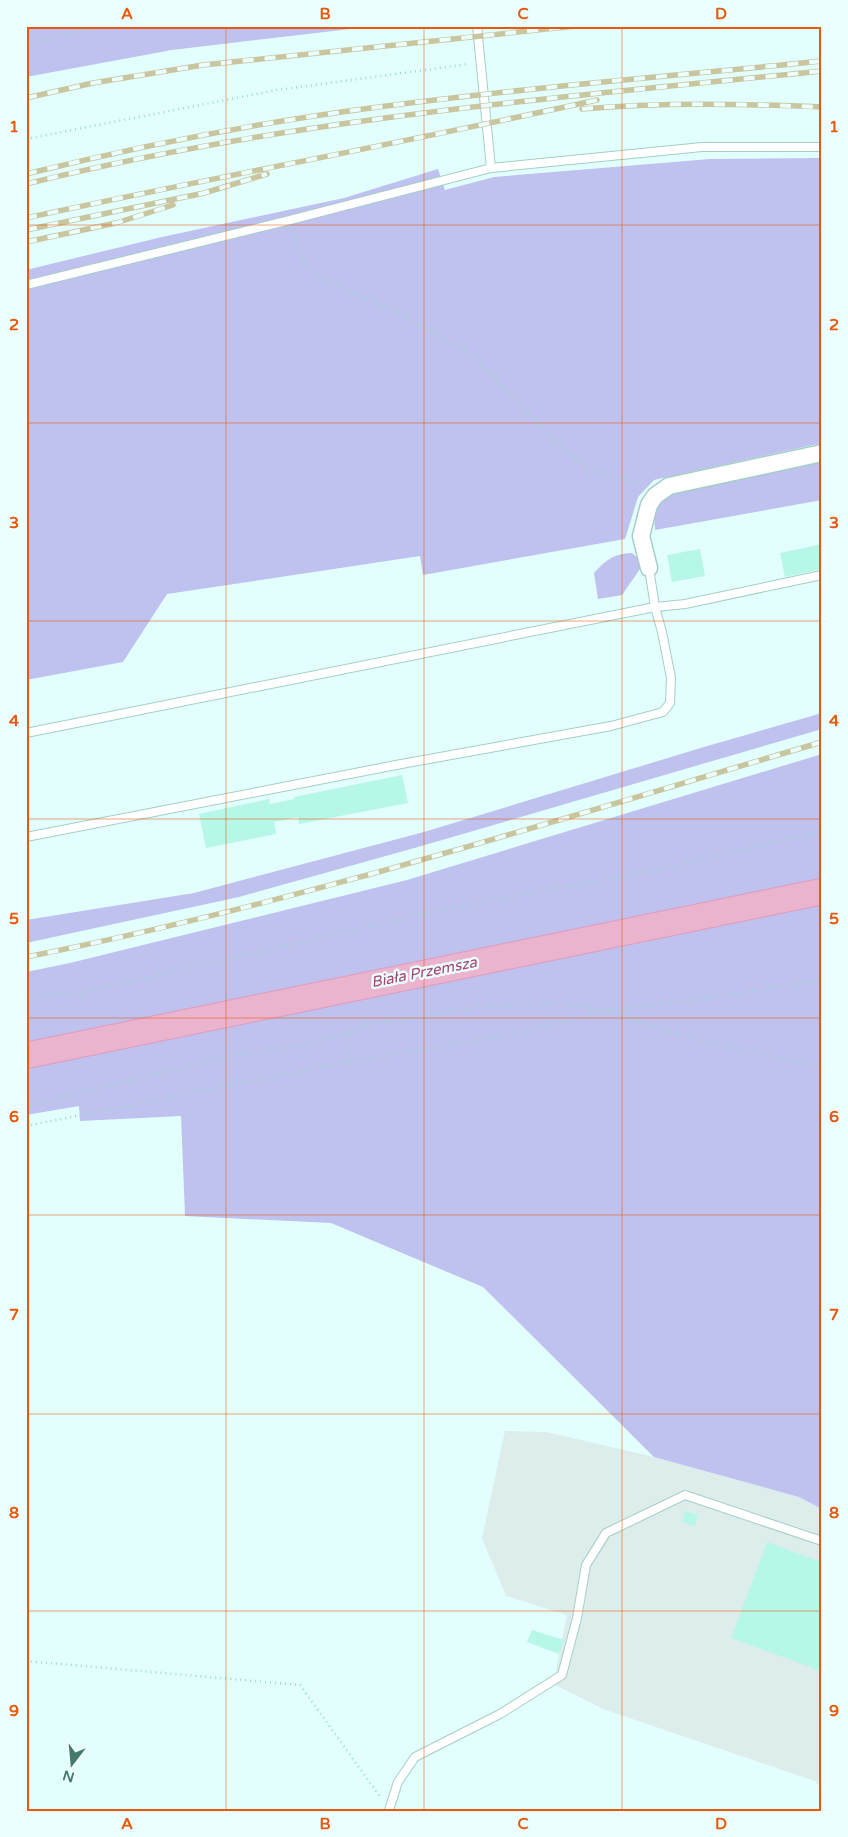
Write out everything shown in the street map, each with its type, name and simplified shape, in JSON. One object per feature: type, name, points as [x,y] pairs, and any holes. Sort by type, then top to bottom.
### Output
[{"type":"street","points":[[649,568],[641,536],[648,505],[655,496],[669,486],[822,453]]},
{"type":"lane","points":[[478,26],[491,168]]},
{"type":"lane","points":[[26,285],[491,168],[702,147],[822,147]]},
{"type":"lane","points":[[26,837],[396,765],[611,726],[663,712],[670,703],[671,678],[655,607],[649,568]]},
{"type":"lane","points":[[26,733],[655,607],[685,604],[822,575]]},
{"type":"lane","points":[[389,1810],[398,1782],[415,1756],[500,1714],[562,1675],[577,1618],[586,1565],[606,1533],[685,1495],[822,1541]]},
{"type":"path","points":[[26,44],[104,26]]},
{"type":"path","points":[[26,139],[277,90],[480,63]]},
{"type":"path","points":[[290,220],[305,265],[317,277],[398,313],[473,355],[550,437],[586,468],[642,486],[648,505]]},
{"type":"path","points":[[26,999],[39,996],[81,993],[422,914],[661,869],[822,832]]},
{"type":"path","points":[[26,1126],[348,1062],[513,1034],[609,1011],[822,980]]},
{"type":"path","points":[[26,1106],[235,1054],[310,1044],[346,1033],[363,1025],[484,1006],[557,1002],[609,1011],[680,1036],[822,1067]]},
{"type":"path","points":[[346,1033],[348,1062]]},
{"type":"path","points":[[26,1661],[300,1685],[389,1810]]},
{"type":"shaded area","points":[[26,26],[376,26],[172,50],[26,77]]},
{"type":"shaded area","points":[[822,158],[822,443],[654,480],[638,497],[625,539],[423,575],[420,556],[167,594],[123,662],[26,680],[26,270],[162,237],[344,198],[438,169],[445,190],[494,177],[710,159]]},
{"type":"shaded area","points":[[822,460],[822,500],[655,530],[654,515],[657,501],[667,493]]},
{"type":"shaded area","points":[[632,553],[640,560],[643,569],[640,569],[622,595],[598,599],[594,573],[610,558]]},
{"type":"shaded area","points":[[822,713],[822,729],[418,847],[239,897],[26,943],[26,920],[194,893],[424,832]]},
{"type":"shaded area","points":[[822,754],[822,878],[26,1042],[26,972],[70,963],[407,880]]},
{"type":"shaded area","points":[[822,905],[822,1509],[799,1497],[654,1457],[483,1287],[331,1223],[185,1216],[181,1116],[80,1121],[79,1106],[26,1115],[26,1069]]},
{"type":"shaded area","points":[[505,1431],[546,1432],[654,1457],[799,1497],[822,1509],[822,1789],[815,1781],[603,1709],[553,1684],[567,1615],[506,1596],[482,1538]]},
{"type":"water","name":"Biała Przemsza","points":[[822,878],[822,905],[26,1069],[26,1042]]},
{"type":"building","points":[[822,544],[822,569],[785,577],[780,553]]},
{"type":"building","points":[[700,549],[705,576],[672,582],[667,555]]},
{"type":"building","points":[[402,775],[408,803],[299,824],[298,817],[274,822],[276,834],[206,848],[199,814],[269,799],[270,804],[294,799],[294,797]]},
{"type":"building","points":[[685,1511],[698,1515],[695,1526],[682,1522]]},
{"type":"building","points":[[767,1542],[822,1562],[822,1671],[731,1638]]},
{"type":"building","points":[[532,1630],[564,1640],[559,1654],[527,1642]]},
{"type":"railway","points":[[26,98],[93,83],[203,65],[576,26]]},
{"type":"railway","points":[[26,174],[198,136],[328,114],[484,94],[822,61]]},
{"type":"railway","points":[[26,184],[124,162],[322,127],[522,101],[822,71]]},
{"type":"railway","points":[[26,218],[597,100]]},
{"type":"railway","points":[[582,109],[672,104],[822,107]]},
{"type":"railway","points":[[26,230],[204,193],[267,174]]},
{"type":"railway","points":[[26,242],[116,223],[173,205]]},
{"type":"railway","points":[[26,957],[127,936],[327,886],[426,859],[822,742]]}]
